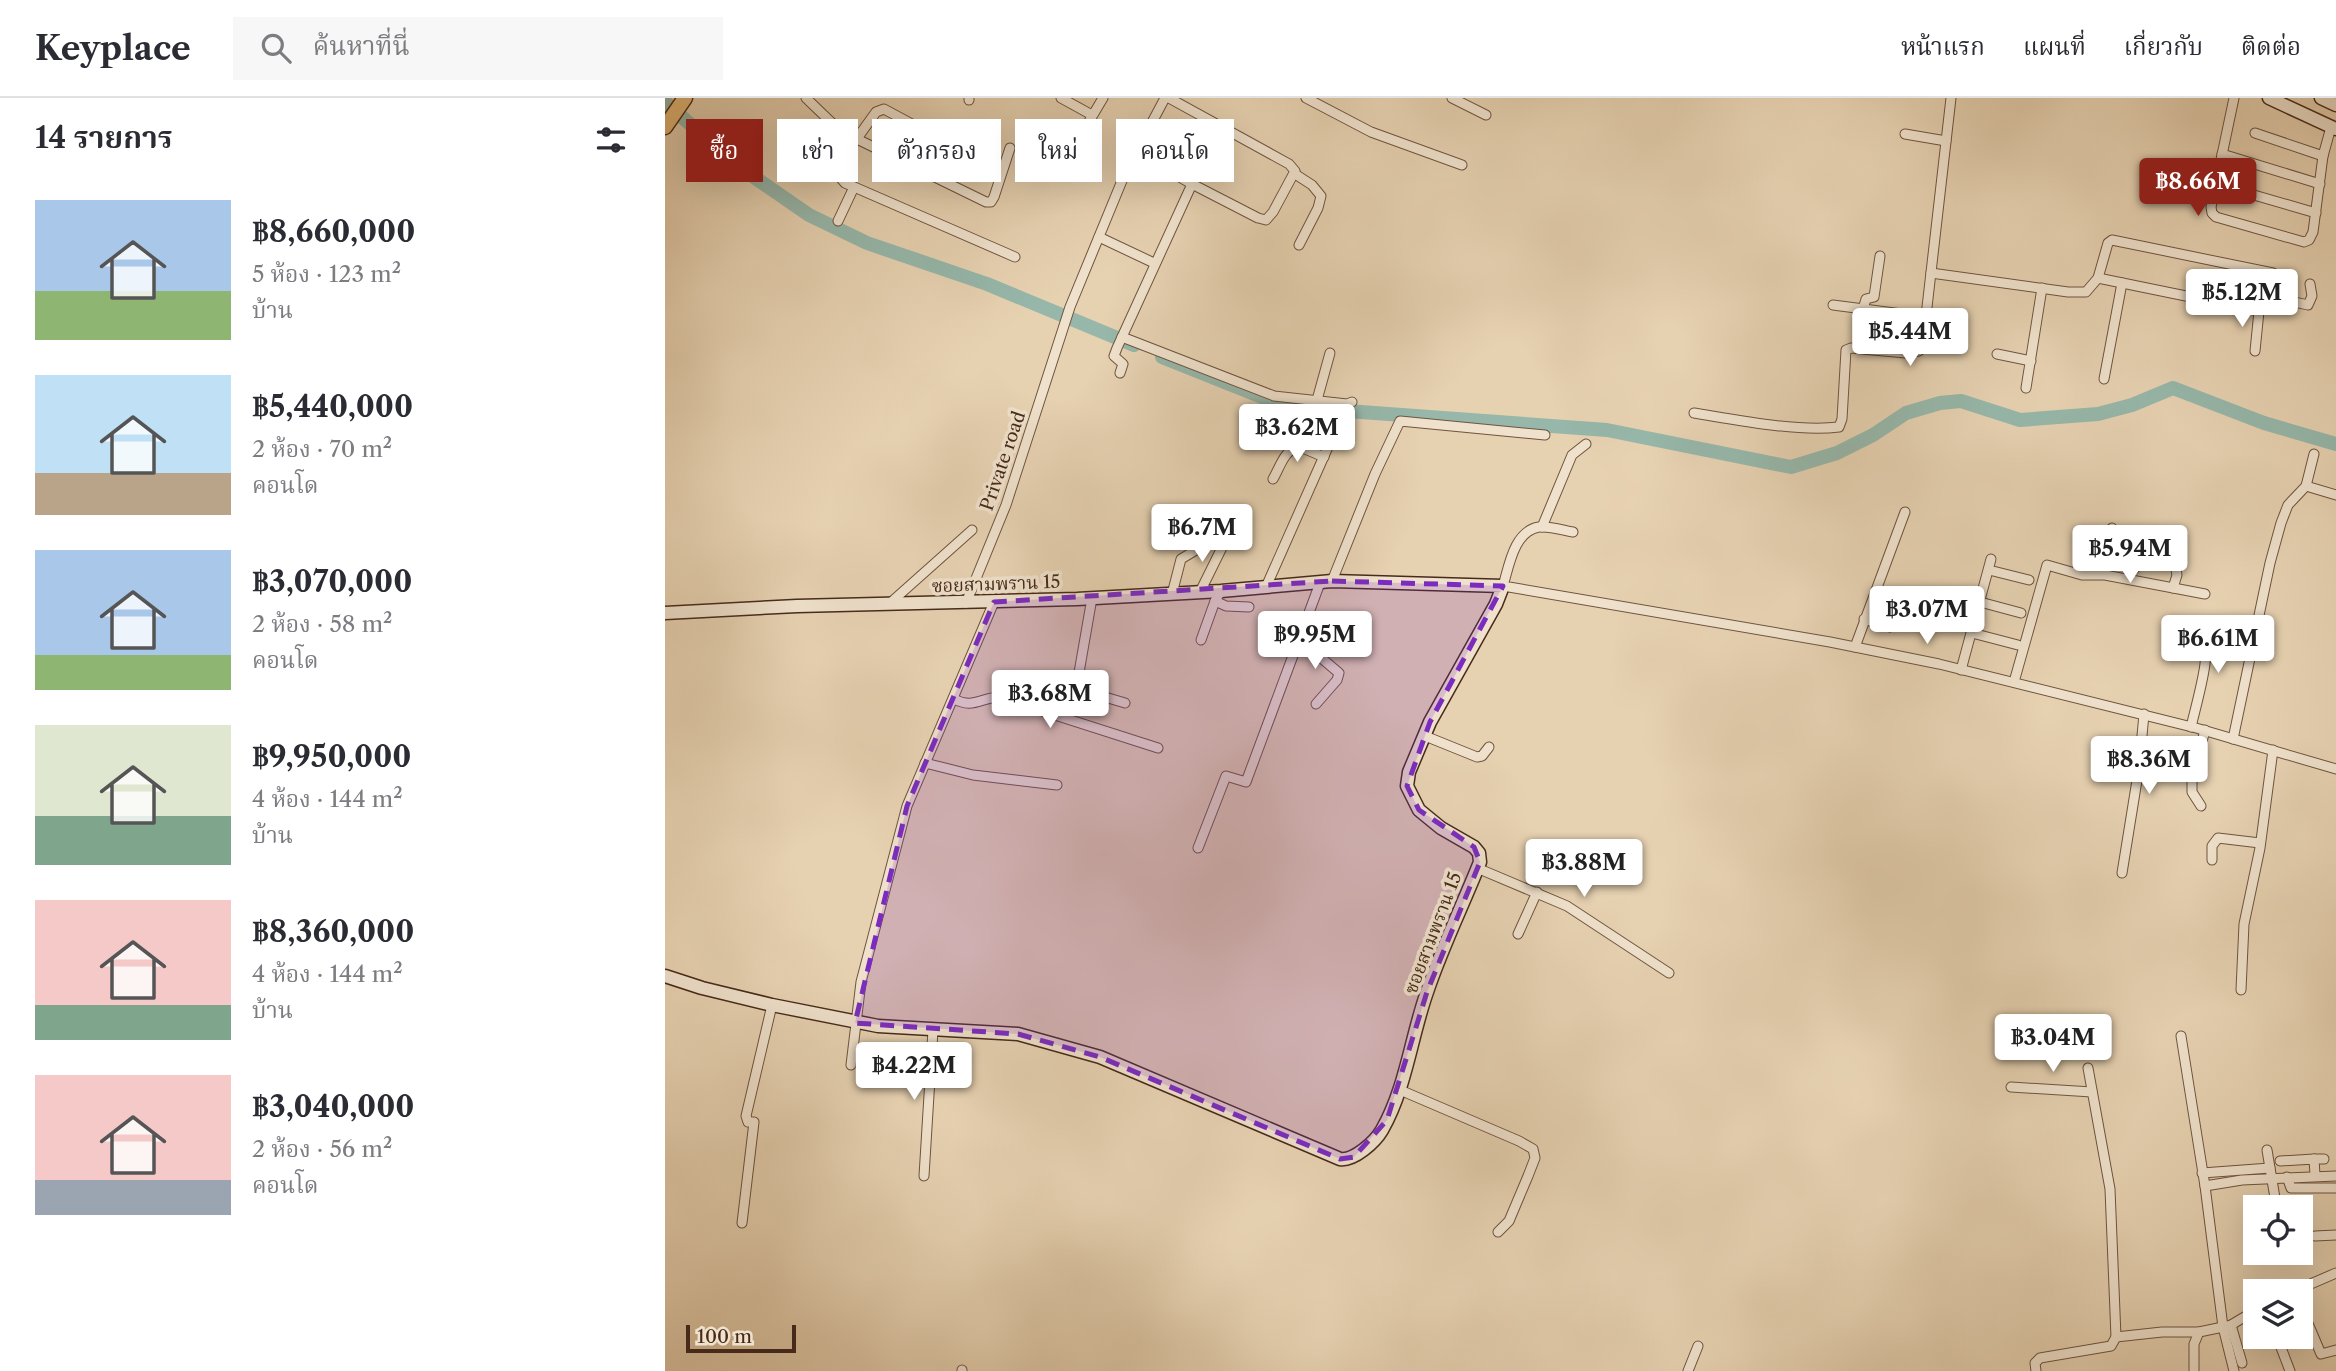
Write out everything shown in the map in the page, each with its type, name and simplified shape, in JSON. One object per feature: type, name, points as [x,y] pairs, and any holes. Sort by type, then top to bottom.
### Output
[{"type":"main road","points":[[669,122],[684,100]]},
{"type":"street","points":[[806,98],[828,119]]},
{"type":"street","points":[[1061,98],[1093,115]]},
{"type":"street","points":[[1091,119],[1103,98]]},
{"type":"street","points":[[1167,98],[1289,164],[1293,167],[1294,174],[1266,220],[1188,182]]},
{"type":"street","name":"Private road","points":[[1155,119],[1167,98]]},
{"type":"street","points":[[1306,98],[1371,132],[1462,165]]},
{"type":"street","points":[[1452,98],[1486,115]]},
{"type":"street","points":[[1694,413],[1746,421],[1821,428],[1839,427],[1842,419],[1846,350],[1851,348],[1916,353],[1921,348],[1951,98]]},
{"type":"street","points":[[2234,98],[2211,210],[2216,217],[2304,242],[2309,240],[2313,232],[2323,156],[2334,128],[2269,98]]},
{"type":"street","points":[[2321,98],[2336,105]]},
{"type":"street","points":[[858,138],[876,112],[884,110],[901,119]]},
{"type":"street","points":[[2255,133],[2323,156]]},
{"type":"street","points":[[1905,134],[1946,141]]},
{"type":"street","points":[[1001,172],[1010,148]]},
{"type":"street","points":[[2222,154],[2319,184]]},
{"type":"street","points":[[1294,174],[1309,182],[1321,196],[1321,202],[1299,245]]},
{"type":"street","points":[[844,182],[1015,257]]},
{"type":"street","points":[[945,182],[986,202],[991,202],[998,182]]},
{"type":"street","name":"Private road","points":[[966,603],[1006,505],[1070,307],[1122,182]]},
{"type":"street","points":[[1120,373],[1123,364],[1114,356],[1117,348],[1192,184]]},
{"type":"street","points":[[2216,184],[2316,213]]},
{"type":"street","points":[[838,221],[854,187]]},
{"type":"street","points":[[1099,237],[1154,263]]},
{"type":"street","points":[[1931,273],[2042,289],[2086,292],[2098,278],[2108,243],[2112,240],[2273,273]]},
{"type":"street","points":[[1863,309],[1866,299],[1874,297],[1880,256]]},
{"type":"street","points":[[2098,278],[2259,311]]},
{"type":"street","points":[[2104,379],[2122,283]]},
{"type":"street","points":[[2255,351],[2259,311],[2276,298],[2308,305],[2312,296],[2310,284]]},
{"type":"street","points":[[2026,388],[2042,289]]},
{"type":"street","points":[[1833,305],[1925,317]]},
{"type":"street","points":[[1122,338],[1275,396],[1352,402]]},
{"type":"street","points":[[1317,400],[1330,353]]},
{"type":"street","points":[[1997,355],[2031,360]]},
{"type":"street","points":[[1198,848],[1226,776],[1246,782],[1299,639],[1399,422],[1545,435]]},
{"type":"street","points":[[1266,587],[1324,457],[1328,443],[1311,434]]},
{"type":"street","points":[[1542,527],[1572,455],[1586,444]]},
{"type":"street","points":[[1273,479],[1286,454],[1293,447],[1298,446],[1324,457]]},
{"type":"street","points":[[2233,738],[2281,523],[2288,505],[2306,486],[2314,454]]},
{"type":"street","points":[[2306,486],[2336,495]]},
{"type":"street","points":[[1200,592],[1240,511]]},
{"type":"street","points":[[1855,647],[1905,512]]},
{"type":"street","points":[[1172,594],[1181,559],[1196,550],[1211,526]]},
{"type":"street","points":[[1573,532],[1542,527],[1521,538],[1503,586],[1855,647],[1961,670],[2205,730],[2336,769]]},
{"type":"street","points":[[2106,570],[2112,528]]},
{"type":"street","points":[[888,604],[972,530]]},
{"type":"street","points":[[2171,538],[2169,556],[2177,575],[2173,588]]},
{"type":"street","points":[[1961,670],[1991,559]]},
{"type":"street","points":[[2014,682],[2046,566],[2082,575],[2106,570],[2133,570],[2145,559],[2154,560]]},
{"type":"street","points":[[1989,570],[2029,580]]},
{"type":"street","points":[[2106,570],[2204,594]]},
{"type":"street","name":"ซอยสามพราน 15","points":[[665,613],[1200,592],[1218,596],[1266,587],[1326,582],[1503,586],[1425,736],[1409,772],[1407,786],[1419,810],[1429,820],[1475,847],[1479,853],[1477,868],[1427,992],[1400,1090],[1381,1133],[1354,1157],[1345,1160],[1100,1057],[1018,1034],[895,1028],[855,1023],[702,988],[665,976]]},
{"type":"street","points":[[1218,596],[1226,606],[1249,607]]},
{"type":"street","points":[[1201,640],[1218,596]]},
{"type":"street","points":[[1091,598],[1078,689],[1125,703]]},
{"type":"street","points":[[851,1065],[861,982],[907,806],[994,602]]},
{"type":"street","points":[[1980,602],[2021,613]]},
{"type":"street","points":[[1864,619],[1890,627],[1899,620]]},
{"type":"street","points":[[2192,727],[2205,664],[2205,622]]},
{"type":"street","points":[[1972,633],[2018,645]]},
{"type":"street","points":[[1299,639],[1339,673],[1337,680],[1316,704]]},
{"type":"street","points":[[954,699],[969,704],[999,697],[1158,748]]},
{"type":"street","points":[[2122,873],[2139,768],[2144,715]]},
{"type":"street","points":[[2201,806],[2192,792],[2192,780],[2205,730]]},
{"type":"street","points":[[1425,736],[1477,757],[1482,756],[1489,747]]},
{"type":"street","points":[[2241,990],[2244,924],[2260,843],[2273,750]]},
{"type":"street","points":[[925,763],[973,775],[1057,785]]},
{"type":"street","points":[[2212,860],[2212,846],[2218,838],[2260,843]]},
{"type":"street","points":[[1477,868],[1537,892],[1581,914],[1669,973]]},
{"type":"street","points":[[1518,933],[1537,892]]},
{"type":"street","points":[[742,1223],[754,1122],[748,1122],[747,1116],[772,1005]]},
{"type":"street","points":[[924,1176],[933,1030]]},
{"type":"street","points":[[2181,1036],[2234,1371]]},
{"type":"street","points":[[2036,1371],[2035,1363],[2040,1358],[2111,1346],[2116,1337],[2110,1189],[2088,1068]]},
{"type":"street","points":[[2011,1087],[2092,1092]]},
{"type":"street","points":[[1400,1090],[1533,1149],[1535,1158],[1528,1176],[1509,1221],[1498,1232]]},
{"type":"street","points":[[2267,1150],[2274,1195]]},
{"type":"street","points":[[2280,1161],[2324,1158]]},
{"type":"street","points":[[2313,1159],[2315,1175]]},
{"type":"street","points":[[2202,1173],[2270,1168]]},
{"type":"street","points":[[2205,1186],[2271,1178],[2336,1176]]},
{"type":"street","points":[[2287,1178],[2291,1188],[2336,1188]]},
{"type":"street","points":[[2315,1236],[2336,1235]]},
{"type":"street","points":[[2313,1283],[2336,1273]]},
{"type":"street","points":[[2116,1337],[2162,1332],[2199,1332],[2227,1326],[2243,1317]]},
{"type":"street","points":[[2227,1326],[2242,1363]]},
{"type":"street","points":[[2194,1371],[2194,1345],[2199,1332]]},
{"type":"street","points":[[2313,1335],[2321,1354],[2336,1350]]},
{"type":"street","points":[[1688,1371],[1699,1346]]},
{"type":"street","points":[[2282,1349],[2290,1371]]},
{"type":"highlighted area","points":[[1332,581],[1503,586],[1430,722],[1407,786],[1419,810],[1474,847],[1480,862],[1427,992],[1387,1120],[1354,1157],[1340,1159],[1100,1057],[1018,1034],[855,1023],[907,806],[994,602]]},
{"type":"waterway","points":[[665,102],[735,164],[809,215],[867,243],[987,284],[1134,345]]},
{"type":"waterway","points":[[1162,357],[1272,401],[1347,411],[1607,430],[1791,467],[1837,453],[1873,435],[1906,413],[1940,403],[1961,401],[2020,420],[2098,414],[2132,405],[2173,388],[2264,423],[2336,444]]}]
